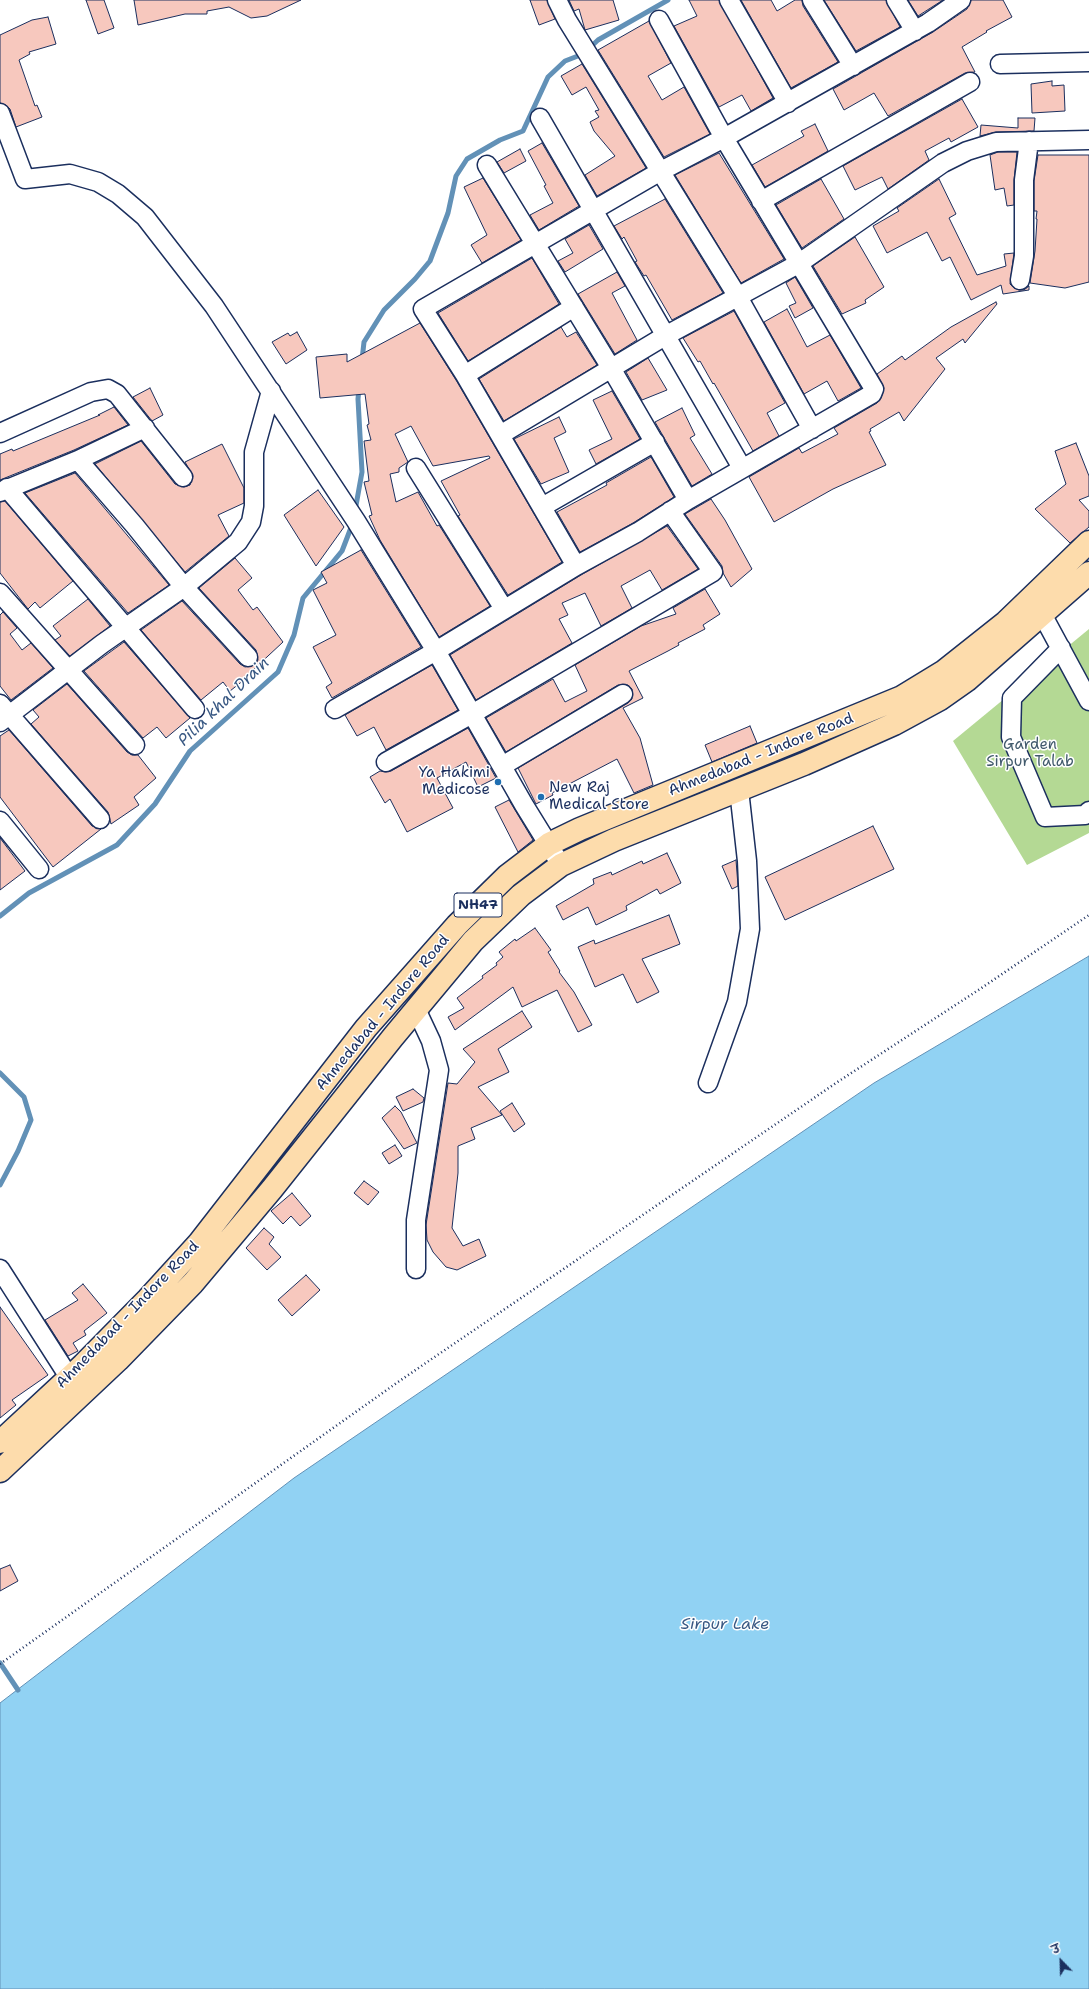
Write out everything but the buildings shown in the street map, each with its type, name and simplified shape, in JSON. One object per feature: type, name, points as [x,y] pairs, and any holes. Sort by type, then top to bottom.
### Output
[{"type":"highway","name":"Ahmedabad - Indore Road","points":[[0,1442],[69,1377],[148,1299],[199,1243],[366,1028],[457,925],[507,876],[549,844],[580,829],[902,697],[943,672],[1006,622],[1089,542]]},
{"type":"highway","name":"Ahmedabad - Indore Road","points":[[0,1471],[118,1360],[193,1283],[272,1189],[416,1009],[473,941],[521,895],[561,865],[614,840],[804,764],[894,724],[940,699],[967,680],[1089,573]]},
{"type":"street","points":[[557,0],[567,20],[738,297],[812,429]]},
{"type":"street","points":[[729,0],[788,103]]},
{"type":"street","points":[[812,0],[853,66]]},
{"type":"street","points":[[896,0],[915,30]]},
{"type":"street","points":[[576,566],[465,375],[423,309],[594,212],[661,172],[853,66],[915,30],[960,0]]},
{"type":"street","points":[[335,709],[436,651],[576,566],[638,532],[742,468],[872,394],[874,389],[724,138],[659,20]]},
{"type":"street","points":[[1000,64],[1089,62]]},
{"type":"street","points":[[761,201],[970,82]]},
{"type":"street","points":[[0,113],[25,179],[70,174],[98,182],[118,194],[145,217],[214,306],[356,521],[436,651],[524,805],[561,865]]},
{"type":"street","points":[[540,118],[742,468]]},
{"type":"street","points":[[500,435],[665,336],[798,264],[943,163],[967,151],[996,142],[1089,140]]},
{"type":"street","points":[[1020,280],[1024,256],[1024,180],[1029,141]]},
{"type":"street","points":[[487,165],[611,368],[688,500]]},
{"type":"street","points":[[465,375],[574,307]]},
{"type":"street","points":[[0,433],[101,389],[108,389],[117,394],[183,477]]},
{"type":"street","points":[[100,819],[3,714],[67,671],[184,587],[238,542],[251,522],[254,506],[254,452],[271,391]]},
{"type":"street","points":[[144,428],[78,460],[4,490],[126,628],[195,709]]},
{"type":"street","points":[[542,507],[655,442]]},
{"type":"street","points":[[78,460],[135,526],[184,587],[248,657]]},
{"type":"street","points":[[416,468],[504,609]]},
{"type":"street","points":[[386,762],[472,714],[713,572],[670,511]]},
{"type":"street","points":[[0,593],[67,671],[134,745]]},
{"type":"street","points":[[1042,614],[1089,701]]},
{"type":"street","points":[[1061,648],[1012,698],[1011,737],[1045,817],[1088,818]]},
{"type":"street","points":[[502,766],[623,694]]},
{"type":"street","points":[[708,1083],[737,1002],[750,929],[747,861],[739,790]]},
{"type":"street","points":[[0,821],[39,869]]},
{"type":"street","points":[[416,1009],[431,1041],[439,1070],[416,1220],[416,1269]]},
{"type":"street","points":[[0,1269],[69,1377]]},
{"type":"path","points":[[0,1664],[398,1382],[836,1083],[980,989],[1089,914]]},
{"type":"green space","name":"Garden Sirpur Talab","points":[[1089,629],[1089,833],[1027,865],[953,741]]},
{"type":"water","name":"Sirpur Lake","points":[[1089,956],[1089,1989],[0,1989],[0,1703],[294,1478],[874,1083]]},
{"type":"waterway","name":"Pilia khal Drain","points":[[362,360],[364,342],[384,310],[415,279],[430,261],[448,213],[456,176],[467,159],[500,140],[523,131],[548,77],[565,61],[583,54],[598,40],[668,0]]},
{"type":"waterway","name":"Pilia khal Drain","points":[[355,511],[362,472],[358,399],[359,388]]},
{"type":"waterway","name":"Pilia khal Drain","points":[[0,916],[29,893],[117,845],[155,804],[190,751],[278,672],[294,635],[303,598],[342,551],[352,525]]},
{"type":"waterway","name":"Pilia khal Drain","points":[[0,1073],[24,1097],[31,1120],[18,1151],[0,1185]]},
{"type":"waterway","name":"Pilia khal Drain","points":[[0,1663],[18,1690]]},
{"type":"place","name":"Ya Hakimi Medicose","points":[[498,782]]},
{"type":"place","name":"New Raj Medical Store","points":[[541,797]]}]
